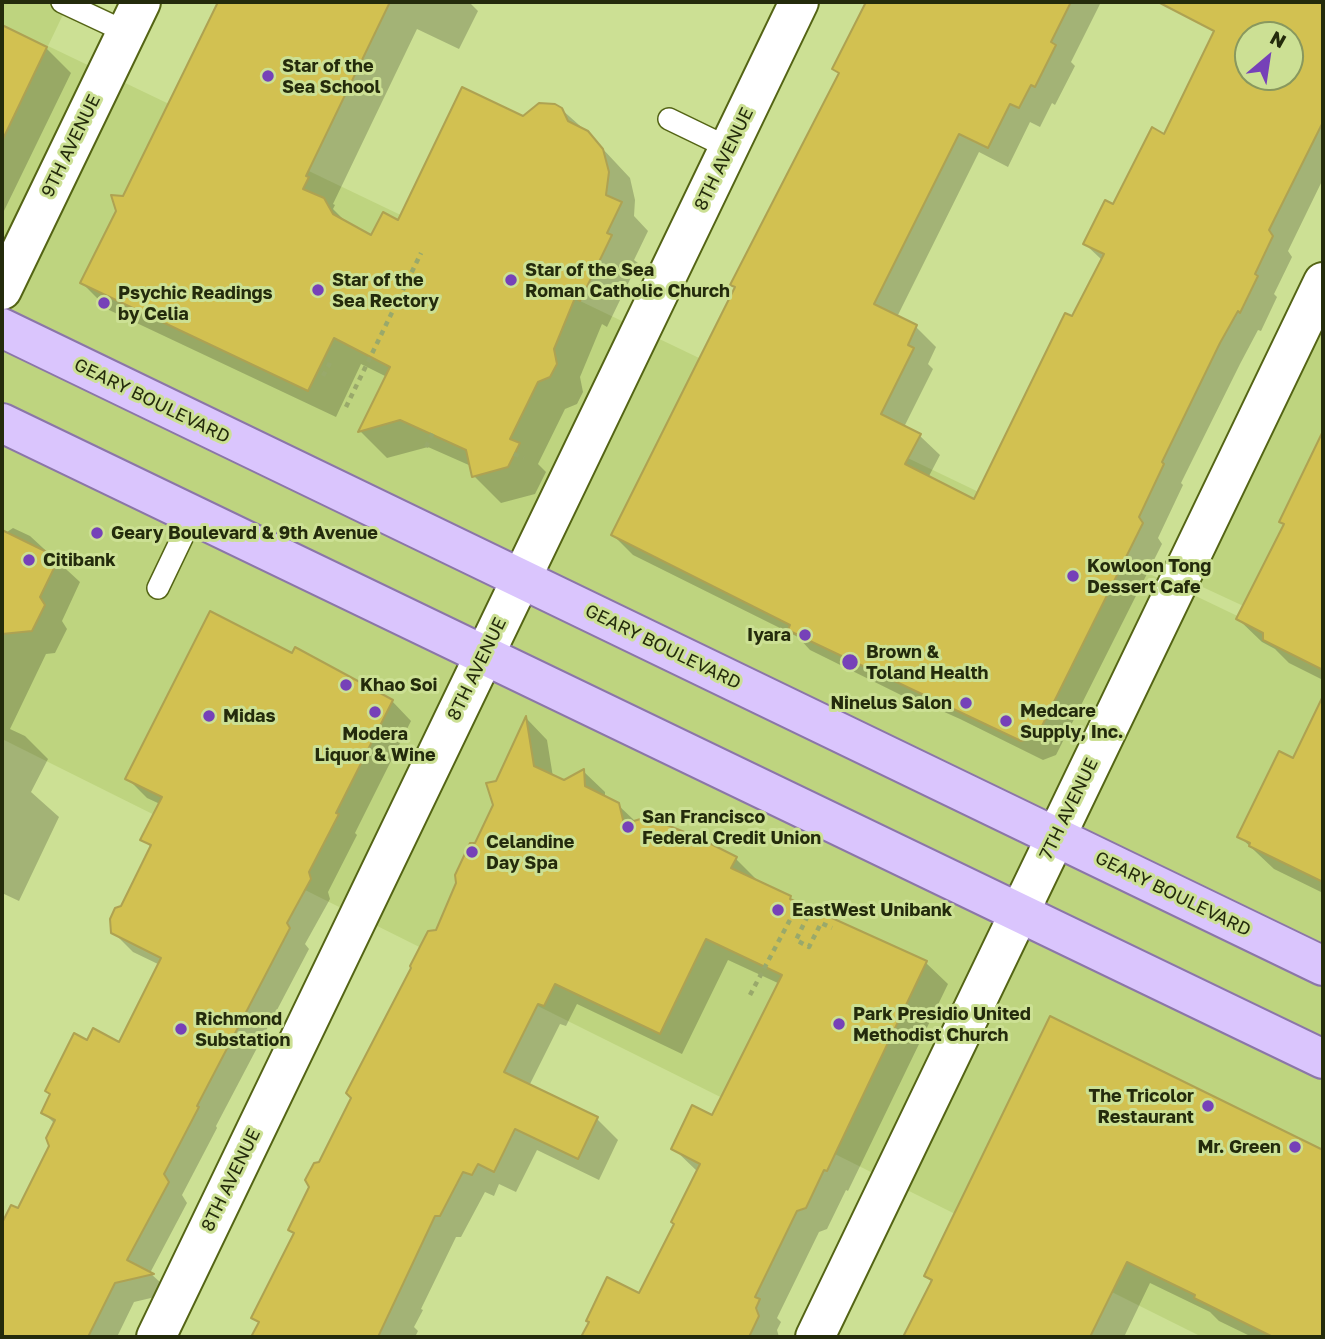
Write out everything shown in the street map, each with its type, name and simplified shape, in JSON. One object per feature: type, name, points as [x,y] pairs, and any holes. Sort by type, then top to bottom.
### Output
[{"type":"main road","name":"GEARY BOULEVARD","points":[[2,328],[1323,966]]},
{"type":"main road","points":[[2,423],[1323,1059]]},
{"type":"street","name":"8TH AVENUE","points":[[156,1337],[799,2]]},
{"type":"street","name":"9TH AVENUE","points":[[2,290],[133,17]]},
{"type":"street","name":"7TH AVENUE","points":[[815,1337],[1323,282]]},
{"type":"lane","points":[[62,2],[133,17]]},
{"type":"lane","points":[[669,119],[729,148]]},
{"type":"lane","points":[[159,588],[193,515]]},
{"type":"path","points":[[346,407],[421,253]]},
{"type":"path","points":[[597,267],[602,270]]},
{"type":"path","points":[[323,376],[332,359]]},
{"type":"path","points":[[426,447],[435,429]]},
{"type":"path","points":[[514,454],[524,458]]},
{"type":"path","points":[[750,995],[800,901]]},
{"type":"path","points":[[812,907],[796,940],[809,947],[821,923],[832,928]]},
{"type":"shaded area","points":[[2,2],[69,2],[48,46],[1323,657],[1323,1337],[1202,1337],[2,739]]},
{"type":"shaded area","points":[[1323,289],[1323,643],[1181,577]]},
{"type":"building","points":[[218,2],[390,2],[306,176],[309,177],[303,189],[324,198],[333,214],[371,235],[383,212],[398,220],[462,87],[523,116],[539,103],[555,104],[562,108],[568,121],[588,131],[603,149],[609,172],[606,195],[622,202],[607,233],[612,235],[580,301],[575,298],[554,349],[557,364],[550,377],[538,382],[510,439],[520,443],[508,467],[472,477],[466,450],[400,420],[358,432],[390,367],[334,338],[308,391],[80,283],[116,211],[111,195],[123,196]]},
{"type":"building","points":[[866,2],[1071,2],[1051,42],[1056,45],[1035,87],[1031,85],[1019,108],[1010,104],[988,148],[959,134],[874,304],[917,325],[908,345],[914,348],[881,414],[921,434],[905,464],[974,499],[1065,313],[1072,316],[1104,254],[1083,244],[1105,200],[1113,204],[1152,127],[1164,134],[1214,31],[1158,2],[1323,2],[1323,122],[1269,230],[1273,236],[1255,274],[1258,276],[1240,313],[1238,311],[1220,343],[1162,462],[1164,464],[1139,517],[1143,523],[1037,736],[1021,741],[788,630],[790,625],[611,535],[735,287],[730,285],[839,73],[832,69]]},
{"type":"building","points":[[2,25],[47,47],[2,141]]},
{"type":"building","points":[[1323,431],[1323,670],[1263,640],[1263,633],[1236,619],[1284,524],[1279,522]]},
{"type":"building","points":[[2,530],[59,558],[40,597],[45,605],[32,631],[2,634]]},
{"type":"building","points":[[210,611],[292,653],[295,647],[393,700],[309,872],[311,879],[287,923],[290,928],[197,1106],[199,1107],[164,1174],[169,1182],[127,1260],[154,1274],[115,1283],[88,1337],[2,1337],[2,1223],[11,1205],[18,1208],[49,1146],[46,1138],[55,1120],[41,1113],[50,1094],[45,1091],[74,1033],[87,1040],[93,1028],[119,1042],[161,958],[111,933],[110,919],[115,908],[121,906],[151,845],[140,840],[162,797],[125,779]]},
{"type":"building","points":[[1323,696],[1323,882],[1249,846],[1250,843],[1237,837],[1279,751],[1293,758]]},
{"type":"building","points":[[526,716],[534,766],[564,780],[584,769],[585,786],[619,803],[624,824],[647,817],[697,837],[737,857],[731,868],[791,896],[790,899],[927,961],[827,1171],[824,1170],[806,1208],[797,1211],[755,1297],[760,1299],[756,1308],[759,1316],[749,1337],[581,1337],[607,1277],[639,1293],[674,1224],[671,1222],[700,1164],[671,1149],[692,1105],[712,1115],[782,975],[706,939],[660,1034],[555,984],[544,1006],[538,1004],[504,1072],[598,1117],[578,1159],[515,1129],[494,1172],[478,1164],[472,1175],[463,1172],[440,1216],[435,1216],[378,1337],[251,1337],[259,1322],[251,1318],[294,1233],[288,1230],[309,1187],[305,1180],[314,1163],[319,1162],[351,1098],[346,1093],[428,931],[436,930],[456,883],[455,875],[470,843],[475,843],[493,805],[486,783],[496,781]]},
{"type":"building","points":[[1050,1016],[1323,1150],[1323,1337],[1273,1337],[1127,1262],[1090,1337],[903,1337],[932,1280],[924,1276]]},
{"type":"place","name":"Star of the Sea School","points":[[268,76]]},
{"type":"place","name":"Star of the Sea Roman Catholic Church","points":[[511,280]]},
{"type":"place","name":"Star of the Sea Rectory","points":[[318,290]]},
{"type":"place","name":"Psychic Readings by Celia","points":[[104,303]]},
{"type":"place","name":"Geary Boulevard & 9th Avenue","points":[[97,533]]},
{"type":"place","name":"Citibank","points":[[29,560]]},
{"type":"place","name":"Kowloon Tong Dessert Cafe","points":[[1073,576]]},
{"type":"place","name":"Iyara","points":[[805,635]]},
{"type":"place","name":"Brown & Toland Health","points":[[850,662]]},
{"type":"place","name":"Khao Soi","points":[[346,685]]},
{"type":"place","name":"Ninelus Salon","points":[[966,703]]},
{"type":"place","name":"Modera Liquor & Wine","points":[[375,712]]},
{"type":"place","name":"Midas","points":[[209,716]]},
{"type":"place","name":"Medcare Supply, Inc.","points":[[1006,721]]},
{"type":"place","name":"San Francisco Federal Credit Union","points":[[628,827]]},
{"type":"place","name":"Celandine Day Spa","points":[[472,852]]},
{"type":"place","name":"EastWest Unibank","points":[[778,910]]},
{"type":"place","name":"Park Presidio United Methodist Church","points":[[839,1024]]},
{"type":"place","name":"Richmond Substation","points":[[181,1029]]},
{"type":"place","name":"The Tricolor Restaurant","points":[[1208,1106]]},
{"type":"place","name":"Mr. Green","points":[[1295,1147]]}]
